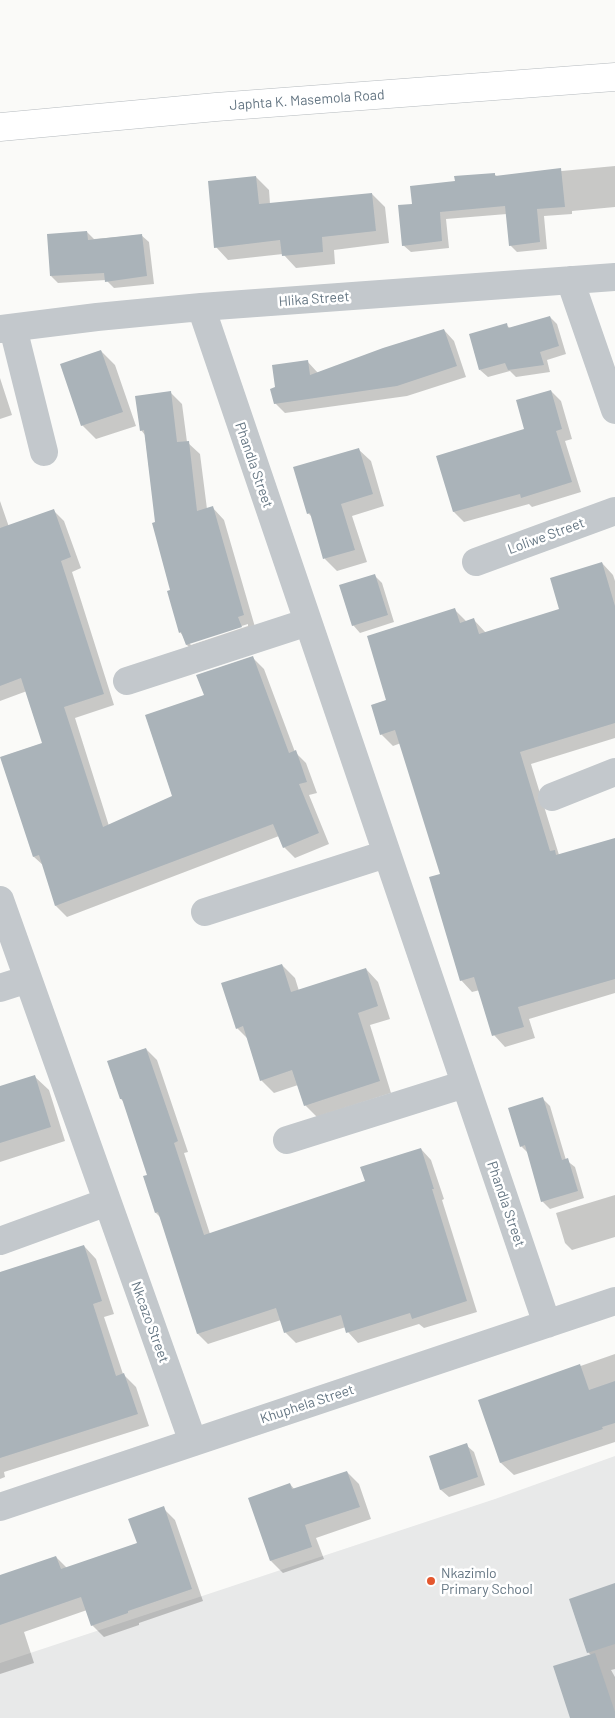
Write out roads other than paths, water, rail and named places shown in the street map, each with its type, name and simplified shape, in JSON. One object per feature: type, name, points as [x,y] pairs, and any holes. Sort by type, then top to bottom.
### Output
[{"type":"main road","name":"Japhta K. Masemola Road","points":[[0,127],[216,107],[615,77]]},
{"type":"street","name":"Hlika Street","points":[[44,452],[6,328],[201,307],[615,277]]},
{"type":"street","points":[[570,280],[615,410]]},
{"type":"street","name":"Phandla Street","points":[[201,307],[547,1324]]},
{"type":"street","name":"Loliwe Street","points":[[476,562],[615,511]]},
{"type":"street","points":[[127,681],[308,622]]},
{"type":"street","points":[[552,797],[615,772]]},
{"type":"street","points":[[205,912],[386,854]]},
{"type":"street","name":"Nkcazo Street","points":[[0,900],[193,1442]]},
{"type":"street","points":[[0,988],[28,978]]},
{"type":"street","points":[[287,1140],[465,1084]]},
{"type":"street","points":[[0,1241],[107,1202]]},
{"type":"street","name":"Khuphela Street","points":[[0,1507],[615,1301]]},
{"type":"place","name":"Nkazimlo Primary School","points":[[431,1581]]}]
